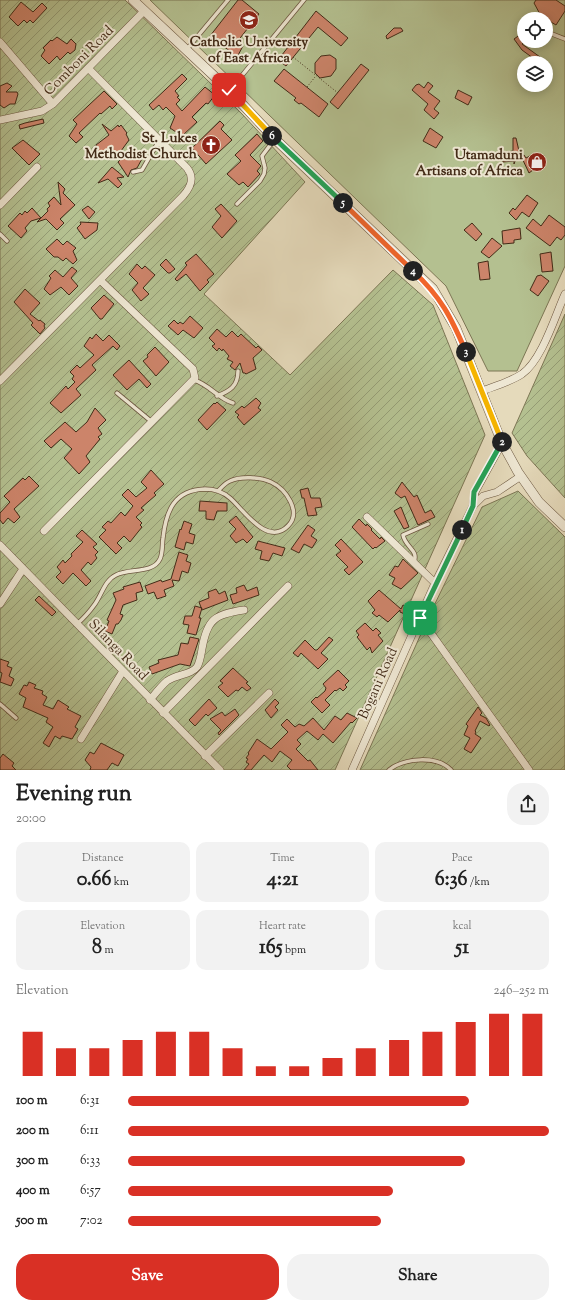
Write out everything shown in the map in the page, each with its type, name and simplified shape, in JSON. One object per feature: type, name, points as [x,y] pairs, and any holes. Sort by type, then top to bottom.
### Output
[{"type":"street","points":[[133,0],[229,90],[275,139],[433,290],[456,328],[502,443],[521,476],[539,502],[565,527]]},
{"type":"street","name":"Comboni Road","points":[[0,120],[42,111],[53,104],[89,69],[144,11]]},
{"type":"street","points":[[0,42],[53,104]]},
{"type":"street","points":[[0,381],[183,196],[191,186],[192,178],[190,171],[89,69]]},
{"type":"street","points":[[0,205],[36,167]]},
{"type":"street","points":[[44,531],[193,380],[195,374],[193,369],[100,280]]},
{"type":"street","points":[[482,392],[518,376],[529,367],[541,347],[565,294]]},
{"type":"street","points":[[473,506],[474,492],[502,443]]},
{"type":"street","name":"Bogani Road","points":[[354,769],[435,583],[473,506],[483,496],[497,492],[521,476]]},
{"type":"street","points":[[366,517],[435,583]]},
{"type":"street","name":"Silanga Road","points":[[0,545],[220,770]]},
{"type":"street","points":[[0,604],[23,568]]},
{"type":"street","points":[[164,713],[288,586]]},
{"type":"street","points":[[150,700],[166,682],[178,675],[191,673],[197,667],[206,629],[211,622],[224,612],[244,610]]},
{"type":"street","points":[[420,618],[529,770]]},
{"type":"street","points":[[81,739],[123,671]]},
{"type":"street","points":[[205,756],[269,693]]},
{"type":"lane","points":[[187,50],[226,0]]},
{"type":"lane","points":[[229,90],[304,0]]},
{"type":"lane","points":[[553,34],[565,39]]},
{"type":"lane","points":[[237,204],[260,181],[265,168],[262,156],[275,139]]},
{"type":"lane","points":[[133,172],[142,170],[157,144],[167,148]]},
{"type":"lane","points":[[0,234],[7,241]]},
{"type":"lane","points":[[217,396],[232,388],[238,377],[238,371]]},
{"type":"lane","points":[[193,380],[205,384],[222,400],[233,404]]},
{"type":"lane","points":[[117,393],[152,422]]},
{"type":"lane","points":[[77,625],[91,610],[106,584],[115,575],[150,568],[156,564],[162,552],[164,522],[168,510],[177,498],[194,490],[206,489],[218,491],[230,497],[251,521],[270,532],[281,531],[288,526],[293,518],[294,508],[286,493],[271,482],[241,478],[229,481],[218,491]]},
{"type":"lane","points":[[414,563],[416,557],[415,552],[404,539],[403,535],[428,524]]},
{"type":"lane","points":[[0,704],[16,718]]},
{"type":"lane","points":[[389,770],[396,764],[414,759],[430,761],[448,767],[451,770]]},
{"type":"path","points":[[293,58],[338,93]]},
{"type":"path","points":[[307,87],[316,76]]},
{"type":"green space","points":[[0,0],[125,0],[242,114],[305,182],[204,294],[290,375],[393,270],[433,305],[485,435],[335,770],[0,770]]},
{"type":"green space","points":[[150,0],[565,0],[565,266],[517,371],[488,371],[446,286]]},
{"type":"green space","points":[[565,314],[565,498],[527,456],[512,433]]},
{"type":"green space","points":[[518,491],[565,537],[565,770],[360,770],[429,616],[482,507]]},
{"type":"building","points":[[238,0],[242,0],[259,14],[237,42],[243,46],[236,59],[230,55],[231,52],[210,36]]},
{"type":"building","points":[[536,0],[556,0],[565,6],[565,11],[556,25],[553,23],[553,12],[539,12],[534,3]]},
{"type":"building","points":[[21,2],[33,12],[42,3],[47,8],[33,23],[30,20],[27,23],[24,20],[18,26],[9,17]]},
{"type":"building","points":[[316,11],[348,38],[341,46],[318,27],[286,66],[278,60]]},
{"type":"building","points":[[394,28],[401,28],[403,31],[387,39],[386,36]]},
{"type":"building","points":[[57,37],[67,44],[71,39],[76,44],[75,50],[70,54],[68,52],[60,60],[57,56],[49,64],[41,56],[45,50],[43,48],[51,40],[52,41]]},
{"type":"building","points":[[521,48],[528,48],[539,56],[530,56]]},
{"type":"building","points":[[330,55],[336,59],[336,69],[331,76],[320,78],[315,73],[315,63],[321,56]]},
{"type":"building","points":[[361,64],[369,70],[338,109],[330,102]]},
{"type":"building","points":[[284,69],[328,104],[319,117],[301,103],[299,104],[294,100],[296,98],[274,81]]},
{"type":"building","points":[[182,74],[187,79],[175,91],[180,100],[176,104],[182,111],[205,87],[215,95],[208,104],[206,103],[192,117],[197,122],[182,136],[170,128],[175,116],[166,107],[163,110],[159,105],[153,110],[149,105]]},
{"type":"building","points":[[428,82],[433,86],[428,92],[440,101],[434,109],[439,113],[434,119],[424,110],[428,104],[412,90],[419,84],[424,88]]},
{"type":"building","points":[[7,83],[12,86],[6,92],[17,92],[18,94],[15,104],[10,104],[4,108],[0,105],[0,86]]},
{"type":"building","points":[[458,90],[472,97],[468,105],[455,98]]},
{"type":"building","points":[[104,91],[117,104],[112,109],[110,106],[101,114],[100,113],[79,133],[83,137],[76,143],[69,136],[77,124],[73,120]]},
{"type":"building","points":[[43,119],[44,123],[20,129],[19,125]]},
{"type":"building","points":[[220,121],[224,125],[221,129],[232,140],[206,164],[192,148]]},
{"type":"building","points":[[102,124],[111,131],[118,125],[119,127],[121,125],[127,133],[126,134],[129,140],[118,155],[113,151],[106,157],[103,153],[98,156],[94,152],[97,149],[96,145],[109,135]]},
{"type":"building","points":[[430,128],[443,137],[436,148],[423,141]]},
{"type":"building","points":[[257,134],[263,141],[250,155],[261,166],[257,171],[260,174],[248,187],[243,182],[239,185],[227,174],[241,161],[235,155]]},
{"type":"building","points":[[513,138],[516,138],[519,151],[514,164],[514,161],[503,162],[502,153],[513,151]]},
{"type":"building","points":[[23,140],[40,154],[29,165],[12,148]]},
{"type":"building","points":[[138,151],[143,157],[137,168],[131,170],[128,177],[118,162],[124,156],[127,159]]},
{"type":"building","points":[[534,154],[537,159],[531,164],[533,170],[529,173],[521,156],[524,155],[526,158]]},
{"type":"building","points":[[112,167],[124,177],[117,178],[122,184],[118,188],[108,179],[98,183]]},
{"type":"building","points":[[58,182],[65,189],[63,193],[75,205],[60,219],[64,223],[57,230],[46,219],[37,222],[48,211],[47,209],[50,206],[48,203],[54,197],[61,205]]},
{"type":"building","points":[[527,195],[538,203],[529,217],[522,212],[516,220],[509,213],[513,208],[515,210]]},
{"type":"building","points":[[221,204],[237,221],[222,238],[212,227],[221,216],[215,209]]},
{"type":"building","points":[[88,206],[95,212],[89,219],[82,210]]},
{"type":"building","points":[[32,208],[41,218],[31,221],[25,228],[27,231],[21,238],[8,226],[20,213],[22,215],[25,211],[27,213]]},
{"type":"building","points":[[549,215],[565,227],[565,235],[561,240],[557,237],[550,246],[526,228],[533,219],[541,226]]},
{"type":"building","points":[[80,222],[98,223],[97,230],[85,239],[77,228],[81,224]]},
{"type":"building","points":[[472,223],[482,234],[476,241],[464,230]]},
{"type":"building","points":[[520,228],[521,239],[514,240],[514,243],[503,244],[502,231]]},
{"type":"building","points":[[492,238],[502,246],[489,258],[481,252]]},
{"type":"building","points":[[57,239],[63,245],[67,241],[76,248],[73,251],[77,260],[73,264],[66,258],[63,261],[58,257],[54,257],[46,249]]},
{"type":"building","points":[[551,252],[553,271],[542,272],[540,254]]},
{"type":"building","points":[[196,254],[214,274],[207,280],[209,282],[200,291],[186,274],[177,281],[175,279],[187,265],[185,263]]},
{"type":"building","points":[[166,259],[175,269],[170,273],[168,273],[160,265]]},
{"type":"building","points":[[488,261],[490,279],[480,280],[478,263]]},
{"type":"building","points":[[137,264],[142,269],[145,266],[155,275],[143,288],[149,294],[141,301],[132,290],[138,283],[129,274]]},
{"type":"building","points":[[72,267],[77,271],[71,278],[78,286],[69,295],[61,287],[50,295],[44,289],[51,278],[49,276],[55,270],[63,277]]},
{"type":"building","points":[[541,275],[549,281],[538,296],[530,290],[537,276]]},
{"type":"building","points":[[25,289],[40,303],[30,314],[45,324],[45,328],[40,334],[31,325],[33,323],[14,302]]},
{"type":"building","points":[[104,295],[114,304],[102,319],[100,319],[91,308]]},
{"type":"building","points":[[190,316],[203,328],[194,338],[183,330],[178,335],[168,326],[174,320],[178,324],[180,322],[183,324]]},
{"type":"building","points":[[217,329],[226,337],[232,331],[238,337],[241,334],[256,348],[258,346],[262,350],[253,358],[256,369],[246,374],[243,373],[240,363],[235,370],[230,366],[233,362],[227,359],[229,356],[223,349],[222,351],[219,348],[217,351],[212,346],[215,344],[209,338]]},
{"type":"building","points":[[96,334],[103,341],[109,335],[120,346],[117,350],[113,346],[92,365],[96,370],[76,389],[81,395],[61,413],[50,403],[66,386],[68,389],[75,382],[72,379],[74,376],[70,372],[77,365],[80,368],[94,355],[84,346],[90,337],[92,339]]},
{"type":"building","points":[[155,347],[169,362],[156,376],[143,361]]},
{"type":"building","points":[[129,360],[151,384],[147,388],[139,379],[127,390],[113,375]]},
{"type":"building","points":[[256,398],[261,403],[258,408],[261,410],[244,425],[237,417],[239,415],[235,412],[242,406],[244,408]]},
{"type":"building","points":[[217,402],[226,410],[207,430],[198,420],[214,403],[215,404]]},
{"type":"building","points":[[95,408],[106,420],[98,428],[102,434],[98,437],[100,439],[86,456],[90,462],[79,474],[64,458],[72,449],[61,439],[51,448],[44,441],[65,422],[76,432],[87,422]]},
{"type":"building","points":[[151,470],[164,484],[154,493],[156,495],[141,508],[144,510],[136,517],[142,523],[140,525],[142,527],[130,542],[124,536],[117,543],[122,548],[116,554],[99,537],[106,530],[102,527],[108,521],[111,523],[121,512],[125,516],[133,506],[122,495],[128,489],[136,497],[147,488],[141,482]]},
{"type":"building","points":[[29,476],[39,486],[14,509],[20,517],[14,523],[8,518],[3,524],[0,520],[0,513],[10,502],[4,496],[23,478],[25,480]]},
{"type":"building","points":[[402,482],[414,497],[417,495],[425,513],[431,510],[435,517],[418,525],[405,496],[401,498],[395,493]]},
{"type":"building","points":[[308,488],[311,498],[320,498],[322,507],[315,508],[317,515],[308,516],[304,498],[302,498],[300,490]]},
{"type":"building","points":[[200,501],[227,503],[227,511],[217,511],[214,520],[206,519],[206,511],[199,511]]},
{"type":"building","points":[[401,507],[409,527],[404,529],[394,511]]},
{"type":"building","points":[[236,516],[253,537],[247,543],[243,539],[236,543],[230,536],[236,529],[229,522]]},
{"type":"building","points":[[359,519],[366,526],[367,524],[380,539],[381,537],[385,541],[373,549],[352,527]]},
{"type":"building","points":[[184,521],[192,524],[189,533],[195,535],[193,544],[186,542],[184,550],[175,547]]},
{"type":"building","points":[[308,525],[315,530],[311,536],[317,540],[312,548],[304,544],[299,553],[291,549]]},
{"type":"building","points":[[82,530],[97,544],[93,547],[98,552],[95,555],[97,558],[91,565],[88,562],[81,570],[91,581],[86,586],[73,573],[63,584],[56,577],[61,572],[57,567],[63,560],[65,563],[72,556],[71,554],[83,542],[76,536]]},
{"type":"building","points":[[341,539],[363,562],[349,575],[344,570],[348,567],[336,555],[341,551],[335,545]]},
{"type":"building","points":[[258,541],[285,548],[282,556],[273,553],[269,561],[260,559],[262,551],[255,549]]},
{"type":"building","points":[[179,552],[188,555],[186,561],[191,563],[188,573],[182,571],[179,581],[172,580],[174,586],[164,590],[166,596],[157,599],[154,592],[148,594],[145,586],[161,580],[162,582],[171,579]]},
{"type":"building","points":[[403,559],[418,573],[401,589],[392,584],[395,578],[389,575],[395,566],[398,567]]},
{"type":"building","points":[[140,582],[143,591],[136,593],[137,600],[123,605],[120,614],[123,615],[118,624],[116,624],[112,634],[105,631],[109,621],[107,620],[116,600],[113,593],[124,589],[123,587]]},
{"type":"building","points":[[244,585],[247,591],[257,587],[259,595],[233,604],[230,595],[237,593],[236,588]]},
{"type":"building","points":[[216,589],[219,594],[225,591],[228,600],[202,610],[199,602],[209,598],[208,592]]},
{"type":"building","points":[[379,590],[401,609],[403,605],[410,608],[407,615],[400,612],[400,610],[388,622],[379,615],[377,617],[372,613],[375,610],[368,601]]},
{"type":"building","points":[[39,596],[56,612],[52,616],[35,600]]},
{"type":"building","points":[[195,606],[202,608],[196,635],[187,633],[189,625],[183,624],[185,616],[192,616]]},
{"type":"building","points":[[365,623],[373,631],[376,628],[381,633],[378,635],[383,641],[372,653],[370,647],[367,650],[357,637],[359,635],[356,631]]},
{"type":"building","points":[[190,637],[199,639],[190,666],[180,664],[152,674],[149,667],[159,663],[158,660],[178,655],[181,643],[188,644]]},
{"type":"building","points":[[329,637],[333,640],[321,653],[328,659],[318,669],[301,653],[298,657],[293,653],[305,640],[315,650],[317,650]]},
{"type":"building","points":[[0,659],[9,662],[7,666],[12,668],[9,676],[14,679],[11,686],[0,682],[2,673],[0,672]]},
{"type":"building","points":[[233,668],[248,682],[246,683],[251,688],[247,691],[242,687],[228,697],[218,687],[223,683],[220,681]]},
{"type":"building","points":[[338,670],[349,681],[345,685],[347,687],[343,691],[340,688],[336,691],[335,690],[325,700],[330,705],[322,713],[311,702],[325,691],[326,688],[323,684]]},
{"type":"building","points":[[29,682],[36,685],[34,688],[43,691],[42,694],[47,697],[43,705],[53,709],[58,700],[69,707],[67,709],[81,716],[75,727],[78,729],[72,739],[62,736],[60,739],[55,736],[49,747],[43,743],[53,727],[46,722],[48,718],[23,707],[26,698],[19,694],[24,685],[27,686]]},
{"type":"building","points":[[209,699],[217,708],[208,716],[206,714],[195,726],[189,720]]},
{"type":"building","points":[[275,699],[279,703],[275,707],[278,710],[271,718],[265,710]]},
{"type":"building","points":[[478,707],[482,713],[480,715],[486,718],[490,725],[489,726],[480,721],[475,734],[481,738],[471,753],[464,749],[470,738],[464,735],[468,726],[466,724]]},
{"type":"building","points":[[235,709],[239,715],[219,735],[218,733],[221,730],[210,719],[222,712],[225,716]]},
{"type":"building","points":[[347,713],[357,718],[352,723],[351,722],[333,743],[323,734],[318,740],[307,731],[297,740],[301,744],[296,749],[308,761],[310,760],[318,770],[291,770],[287,766],[292,760],[280,751],[272,762],[264,755],[251,770],[244,770],[249,764],[246,762],[248,759],[246,758],[249,754],[248,753],[257,739],[271,749],[288,732],[281,725],[287,719],[295,727],[299,724],[304,726],[313,718],[324,730],[335,716],[341,720]]},
{"type":"building","points":[[101,743],[124,755],[118,766],[112,763],[107,770],[90,770],[91,767],[85,760],[90,752],[94,754]]},
{"type":"building","points":[[3,754],[14,763],[12,766],[16,770],[0,770],[0,758]]},
{"type":"place","name":"Catholic University of East Africa","points":[[249,20]]},
{"type":"place","name":"St. Lukes Methodist Church","points":[[211,145]]},
{"type":"place","name":"Utamaduni Artisans of Africa","points":[[537,162]]},
{"type":"route","points":[[229,90],[275,139],[433,290],[446,309],[456,328],[502,443],[474,492],[473,506],[435,583],[420,618]]}]
